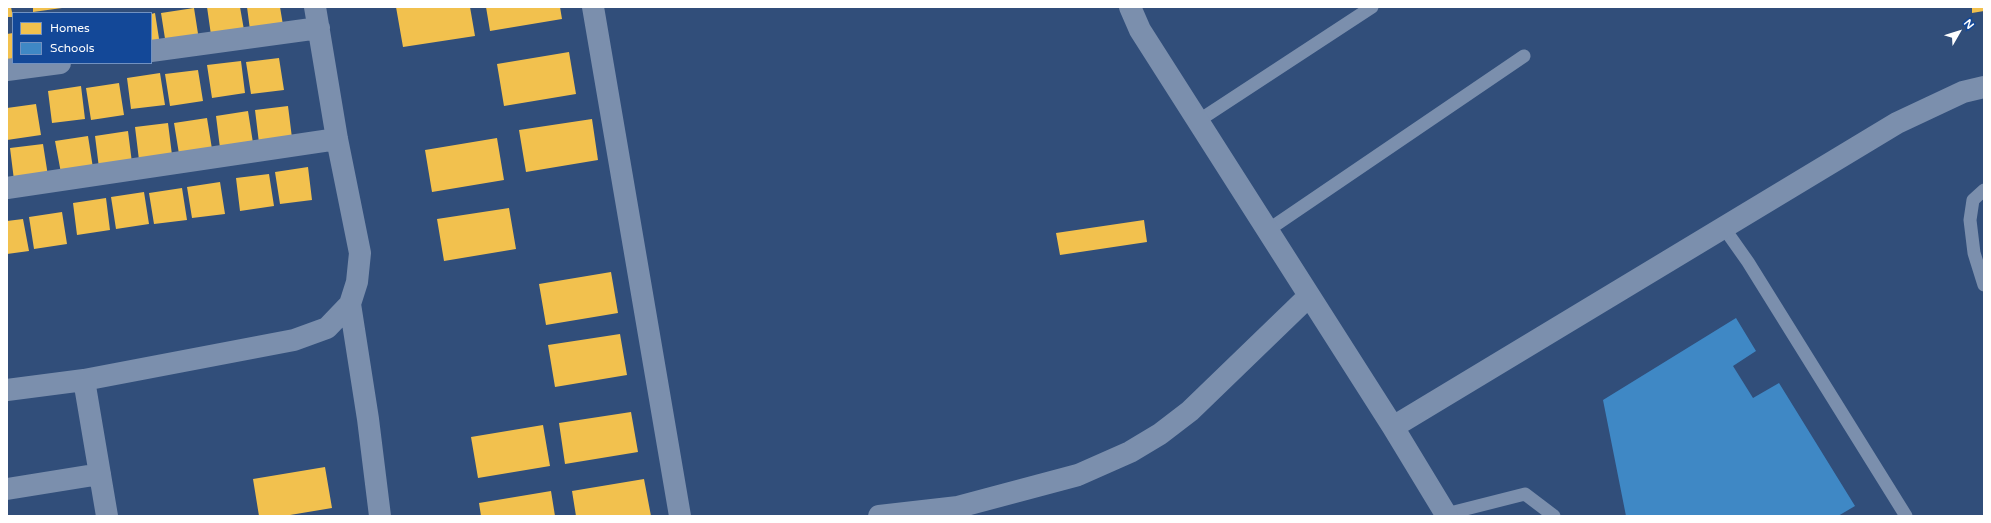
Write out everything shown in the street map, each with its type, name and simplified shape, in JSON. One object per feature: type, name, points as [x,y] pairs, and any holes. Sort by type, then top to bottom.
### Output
[{"type":"street","points":[[593,7],[680,516]]},
{"type":"street","points":[[1130,7],[1140,30],[1393,427],[1447,515]]},
{"type":"street","points":[[7,390],[84,380],[294,340],[327,328],[350,304],[357,282],[360,252],[337,138],[317,17],[152,51]]},
{"type":"street","points":[[7,70],[52,64]]},
{"type":"street","points":[[1393,427],[1897,123],[1963,92],[1984,87]]},
{"type":"street","points":[[7,188],[337,138]]},
{"type":"street","points":[[879,516],[958,508],[1078,475],[1130,452],[1160,434],[1190,410],[1309,296]]},
{"type":"street","points":[[350,304],[368,419],[380,516]]},
{"type":"street","points":[[84,380],[107,516]]},
{"type":"street","points":[[7,489],[100,474]]},
{"type":"lane","points":[[1198,121],[1372,7]]},
{"type":"lane","points":[[1268,230],[1524,56]]},
{"type":"lane","points":[[1984,190],[1974,200],[1970,220],[1974,252],[1984,285]]},
{"type":"lane","points":[[1724,228],[1752,269],[1906,516]]},
{"type":"lane","points":[[1447,515],[1525,494],[1554,516]]},
{"type":"building: Homes","points":[[7,7],[11,7],[12,17],[7,17]]},
{"type":"building: Homes","points":[[33,7],[62,7],[62,8],[33,12]]},
{"type":"building: Homes","points":[[207,7],[240,7],[244,30],[211,35]]},
{"type":"building: Homes","points":[[247,7],[280,7],[283,25],[250,30]]},
{"type":"building: Homes","points":[[396,7],[470,7],[475,36],[403,47]]},
{"type":"building: Homes","points":[[486,7],[560,7],[562,19],[490,31]]},
{"type":"building: Homes","points":[[1972,7],[1984,7],[1984,11],[1972,13]]},
{"type":"building: Homes","points":[[194,8],[199,40],[166,45],[161,13]]},
{"type":"building: Homes","points":[[155,13],[160,45],[152,47],[152,14]]},
{"type":"building: Homes","points":[[12,33],[12,64],[7,67],[7,34]]},
{"type":"building: Homes","points":[[569,52],[576,94],[504,106],[497,64]]},
{"type":"building: Homes","points":[[279,58],[284,90],[251,94],[246,62]]},
{"type":"building: Homes","points":[[241,61],[245,93],[212,98],[207,65]]},
{"type":"building: Homes","points":[[198,70],[203,101],[170,106],[165,74]]},
{"type":"building: Homes","points":[[160,73],[165,105],[131,109],[127,78]]},
{"type":"building: Homes","points":[[119,83],[124,115],[91,120],[86,88]]},
{"type":"building: Homes","points":[[81,86],[85,119],[52,123],[48,91]]},
{"type":"building: Homes","points":[[36,104],[41,135],[7,140],[7,108]]},
{"type":"building: Homes","points":[[288,106],[292,138],[259,143],[255,110]]},
{"type":"building: Homes","points":[[248,111],[253,143],[220,148],[216,116]]},
{"type":"building: Homes","points":[[207,118],[212,149],[179,154],[174,123]]},
{"type":"building: Homes","points":[[592,119],[598,160],[526,172],[519,130]]},
{"type":"building: Homes","points":[[168,123],[172,155],[139,160],[135,127]]},
{"type":"building: Homes","points":[[128,131],[132,163],[99,168],[95,136]]},
{"type":"building: Homes","points":[[88,136],[93,168],[61,173],[55,141]]},
{"type":"building: Homes","points":[[497,138],[504,180],[432,192],[425,150]]},
{"type":"building: Homes","points":[[43,144],[48,176],[14,180],[10,148]]},
{"type":"building: Homes","points":[[308,167],[312,200],[280,204],[275,172]]},
{"type":"building: Homes","points":[[269,174],[274,206],[240,211],[236,178]]},
{"type":"building: Homes","points":[[220,182],[225,214],[192,218],[187,187]]},
{"type":"building: Homes","points":[[182,188],[187,220],[154,224],[149,193]]},
{"type":"building: Homes","points":[[144,192],[149,224],[116,229],[111,197]]},
{"type":"building: Homes","points":[[106,198],[110,230],[77,235],[73,203]]},
{"type":"building: Homes","points":[[509,208],[516,249],[444,261],[437,219]]},
{"type":"building: Homes","points":[[62,212],[67,244],[34,249],[29,217]]},
{"type":"building: Homes","points":[[23,219],[29,251],[7,254],[7,221]]},
{"type":"building: Homes","points":[[1144,220],[1147,242],[1060,255],[1056,233]]},
{"type":"building: Homes","points":[[611,272],[618,313],[546,325],[539,284]]},
{"type":"building: Homes","points":[[620,334],[627,375],[555,387],[548,345]]},
{"type":"building: Homes","points":[[631,412],[638,452],[565,464],[559,423]]},
{"type":"building: Homes","points":[[543,425],[550,466],[478,478],[471,437]]},
{"type":"building: Homes","points":[[325,467],[332,508],[284,516],[259,516],[253,479]]},
{"type":"building: Homes","points":[[644,479],[651,516],[576,516],[572,491]]},
{"type":"building: Homes","points":[[551,491],[555,516],[481,516],[479,503]]},
{"type":"building: Schools","points":[[1736,318],[1756,351],[1733,366],[1753,398],[1779,383],[1855,506],[1838,516],[1626,516],[1603,400]]}]
